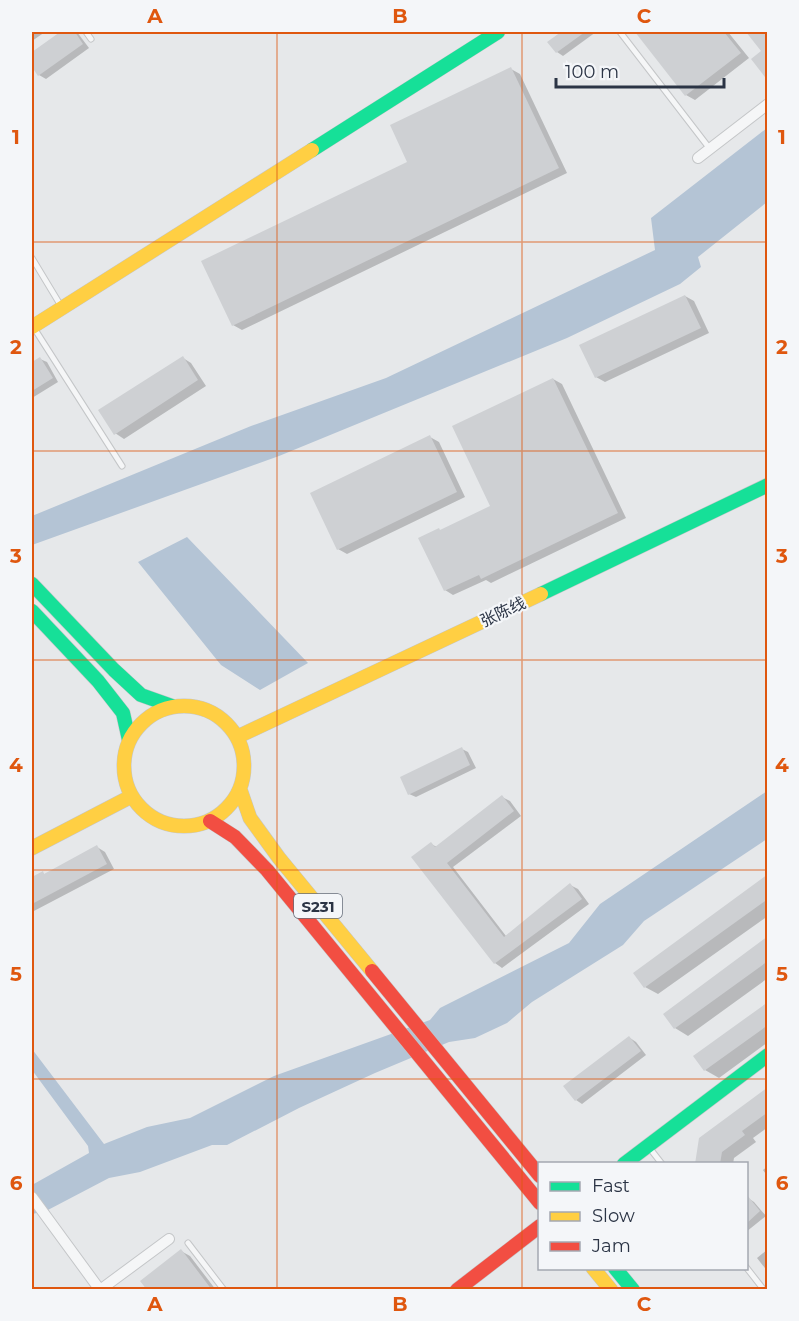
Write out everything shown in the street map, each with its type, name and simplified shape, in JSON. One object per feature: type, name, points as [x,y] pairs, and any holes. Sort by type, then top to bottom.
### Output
[{"type":"main road","points":[[32,327],[498,32]]},
{"type":"main road","name":"张陈线","points":[[237,737],[629,553],[768,485]]},
{"type":"main road","points":[[32,584],[141,695],[172,706]]},
{"type":"main road","points":[[32,611],[99,681],[123,713],[129,740],[124,766],[127,784],[132,796],[148,814],[168,824],[189,826],[210,821],[226,810],[240,789],[245,764],[242,747],[233,729],[218,715],[201,707],[172,706],[157,711],[141,723],[129,740]]},
{"type":"main road","name":"S231","points":[[240,789],[250,818],[279,858],[538,1174]]},
{"type":"main road","points":[[32,848],[132,796]]},
{"type":"main road","name":"S231","points":[[210,821],[235,837],[251,852],[538,1201]]},
{"type":"main road","points":[[627,1162],[768,1054]]},
{"type":"main road","points":[[457,1290],[538,1228]]},
{"type":"main road","points":[[594,1270],[611,1290]]},
{"type":"main road","points":[[616,1270],[633,1290]]},
{"type":"street","points":[[698,158],[768,104]]},
{"type":"street","points":[[32,1197],[100,1289],[169,1239]]},
{"type":"lane","points":[[86,32],[91,39]]},
{"type":"lane","points":[[620,32],[710,149]]},
{"type":"lane","points":[[32,258],[62,308]]},
{"type":"lane","points":[[32,327],[122,466]]},
{"type":"lane","points":[[648,1145],[661,1162]]},
{"type":"lane","points":[[188,1243],[224,1290]]},
{"type":"lane","points":[[748,1269],[764,1290]]},
{"type":"water","points":[[767,128],[767,202],[698,257],[701,267],[680,284],[567,338],[279,456],[32,545],[32,516],[251,426],[386,378],[655,250],[651,218]]},
{"type":"water","points":[[187,537],[308,663],[260,690],[221,665],[138,562]]},
{"type":"water","points":[[767,791],[767,839],[644,921],[623,945],[532,1002],[507,1023],[475,1038],[449,1042],[375,1073],[227,1145],[212,1145],[140,1172],[109,1178],[46,1211],[32,1214],[32,1185],[89,1153],[88,1146],[32,1070],[32,1049],[104,1144],[147,1127],[190,1118],[274,1076],[430,1020],[440,1008],[569,943],[600,904]]},
{"type":"building","points":[[60,32],[75,32],[83,44],[38,76],[32,67],[32,52]]},
{"type":"building","points":[[561,32],[585,32],[556,53],[547,42]]},
{"type":"building","points":[[635,32],[724,32],[741,53],[685,96]]},
{"type":"building","points":[[746,32],[768,32],[768,81],[751,59],[761,51]]},
{"type":"building","points":[[511,67],[559,168],[232,326],[201,261],[407,162],[390,125]]},
{"type":"building","points":[[685,295],[701,328],[595,378],[579,345]]},
{"type":"building","points":[[183,356],[198,380],[114,435],[98,410]]},
{"type":"building","points":[[40,357],[53,378],[32,391],[32,362]]},
{"type":"building","points":[[553,378],[618,513],[481,579],[479,575],[444,591],[418,538],[490,506],[452,426]]},
{"type":"building","points":[[430,435],[457,492],[337,550],[310,493]]},
{"type":"building","points":[[462,747],[470,765],[408,795],[400,777]]},
{"type":"building","points":[[502,795],[514,811],[447,863],[504,937],[570,883],[582,899],[494,964],[411,857],[431,842],[435,847]]},
{"type":"building","points":[[97,845],[107,864],[32,904],[32,877],[43,871],[44,874]]},
{"type":"building","points":[[768,874],[768,899],[644,988],[633,973]]},
{"type":"building","points":[[768,936],[768,961],[674,1029],[663,1014]]},
{"type":"building","points":[[768,1002],[768,1025],[704,1071],[693,1056]]},
{"type":"building","points":[[629,1036],[641,1051],[575,1101],[563,1086]]},
{"type":"building","points":[[768,1087],[768,1112],[742,1131],[745,1135],[722,1152],[720,1162],[695,1162],[699,1138]]},
{"type":"building","points":[[748,1196],[760,1211],[748,1222]]},
{"type":"building","points":[[181,1249],[212,1290],[147,1290],[140,1281]]},
{"type":"traffic: fast","points":[[312,150],[498,32]]},
{"type":"traffic: fast","points":[[541,594],[768,485]]},
{"type":"traffic: fast","points":[[32,584],[141,695],[172,706]]},
{"type":"traffic: fast","points":[[32,611],[98,681],[123,713],[129,740]]},
{"type":"traffic: fast","points":[[627,1162],[768,1055]]},
{"type":"traffic: fast","points":[[617,1270],[633,1290]]},
{"type":"traffic: slow","points":[[32,327],[312,150]]},
{"type":"traffic: slow","points":[[237,737],[541,594]]},
{"type":"traffic: slow","points":[[184,706],[207,710],[227,723],[240,743],[244,766],[240,789],[227,809],[207,822],[184,826],[161,822],[141,809],[128,789],[124,766],[128,743],[141,723],[161,710],[184,706]]},
{"type":"traffic: slow","points":[[240,789],[250,818],[279,858],[372,971]]},
{"type":"traffic: slow","points":[[32,848],[132,796]]},
{"type":"traffic: slow","points":[[595,1270],[611,1290]]},
{"type":"traffic: jam","points":[[210,821],[235,837],[267,870],[538,1201]]},
{"type":"traffic: jam","points":[[372,971],[538,1174]]},
{"type":"traffic: jam","points":[[457,1290],[538,1228]]}]
